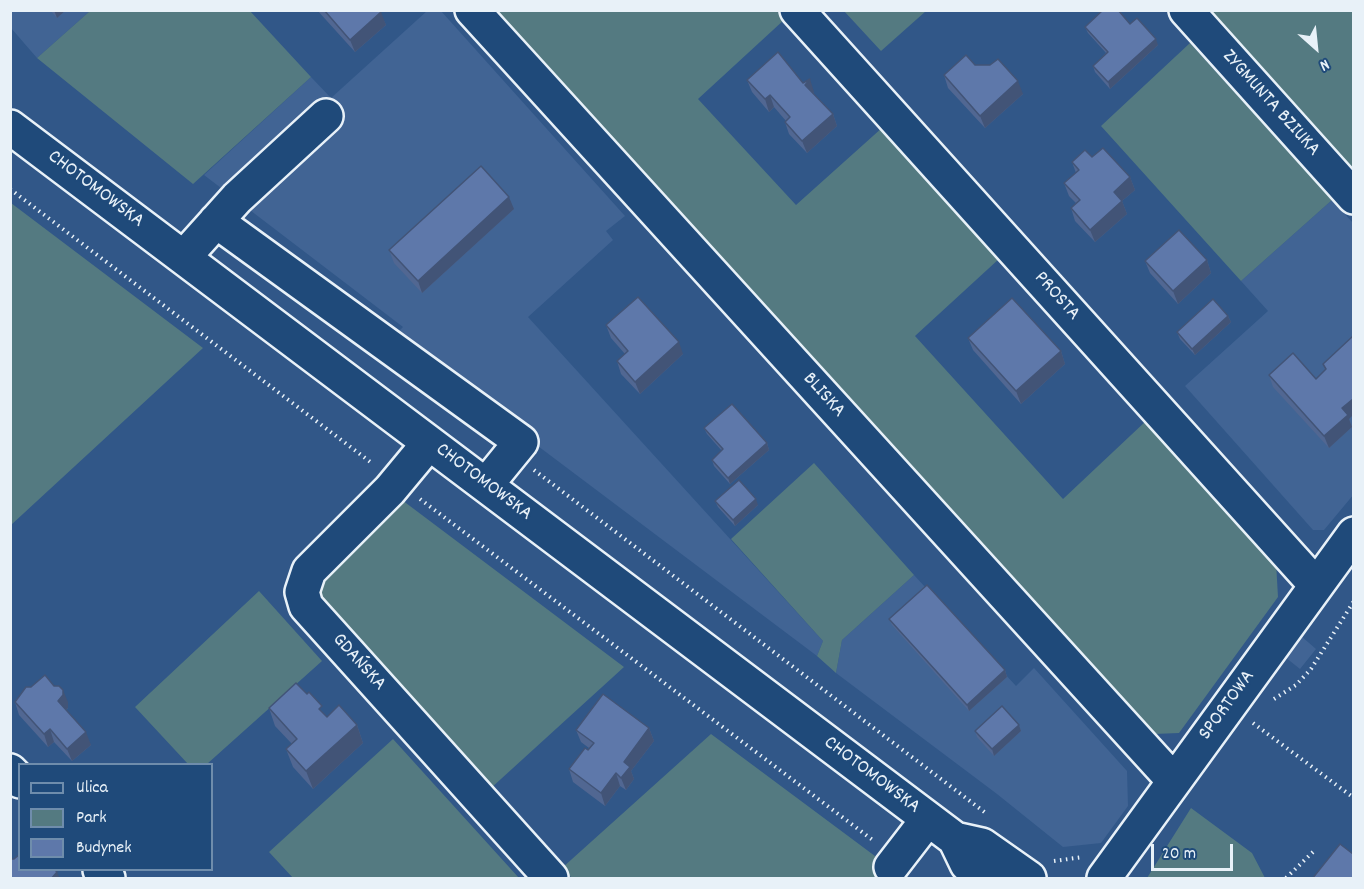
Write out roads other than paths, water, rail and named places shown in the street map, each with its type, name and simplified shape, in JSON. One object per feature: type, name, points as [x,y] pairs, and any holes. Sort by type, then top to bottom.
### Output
[{"type":"street","name":"BLISKA","points":[[471,10],[1174,781]]},
{"type":"street","name":"PROSTA","points":[[797,10],[1315,584]]},
{"type":"street","name":"ZYGMUNTA BZIUKA","points":[[1186,10],[1353,197]]},
{"type":"street","points":[[184,257],[237,198],[326,116]]},
{"type":"street","name":"CHOTOMOWSKA","points":[[10,127],[955,839]]},
{"type":"street","points":[[216,221],[521,442],[486,485]]},
{"type":"street","name":"GDAŃSKA","points":[[429,443],[397,482],[309,571],[302,592],[306,606],[551,879]]},
{"type":"street","name":"SPORTOWA","points":[[1094,868],[1174,781],[1353,534]]},
{"type":"street","points":[[895,863],[928,819]]},
{"type":"street","points":[[955,839],[982,845],[1040,870]]},
{"type":"street","points":[[955,839],[967,864],[983,879]]}]
